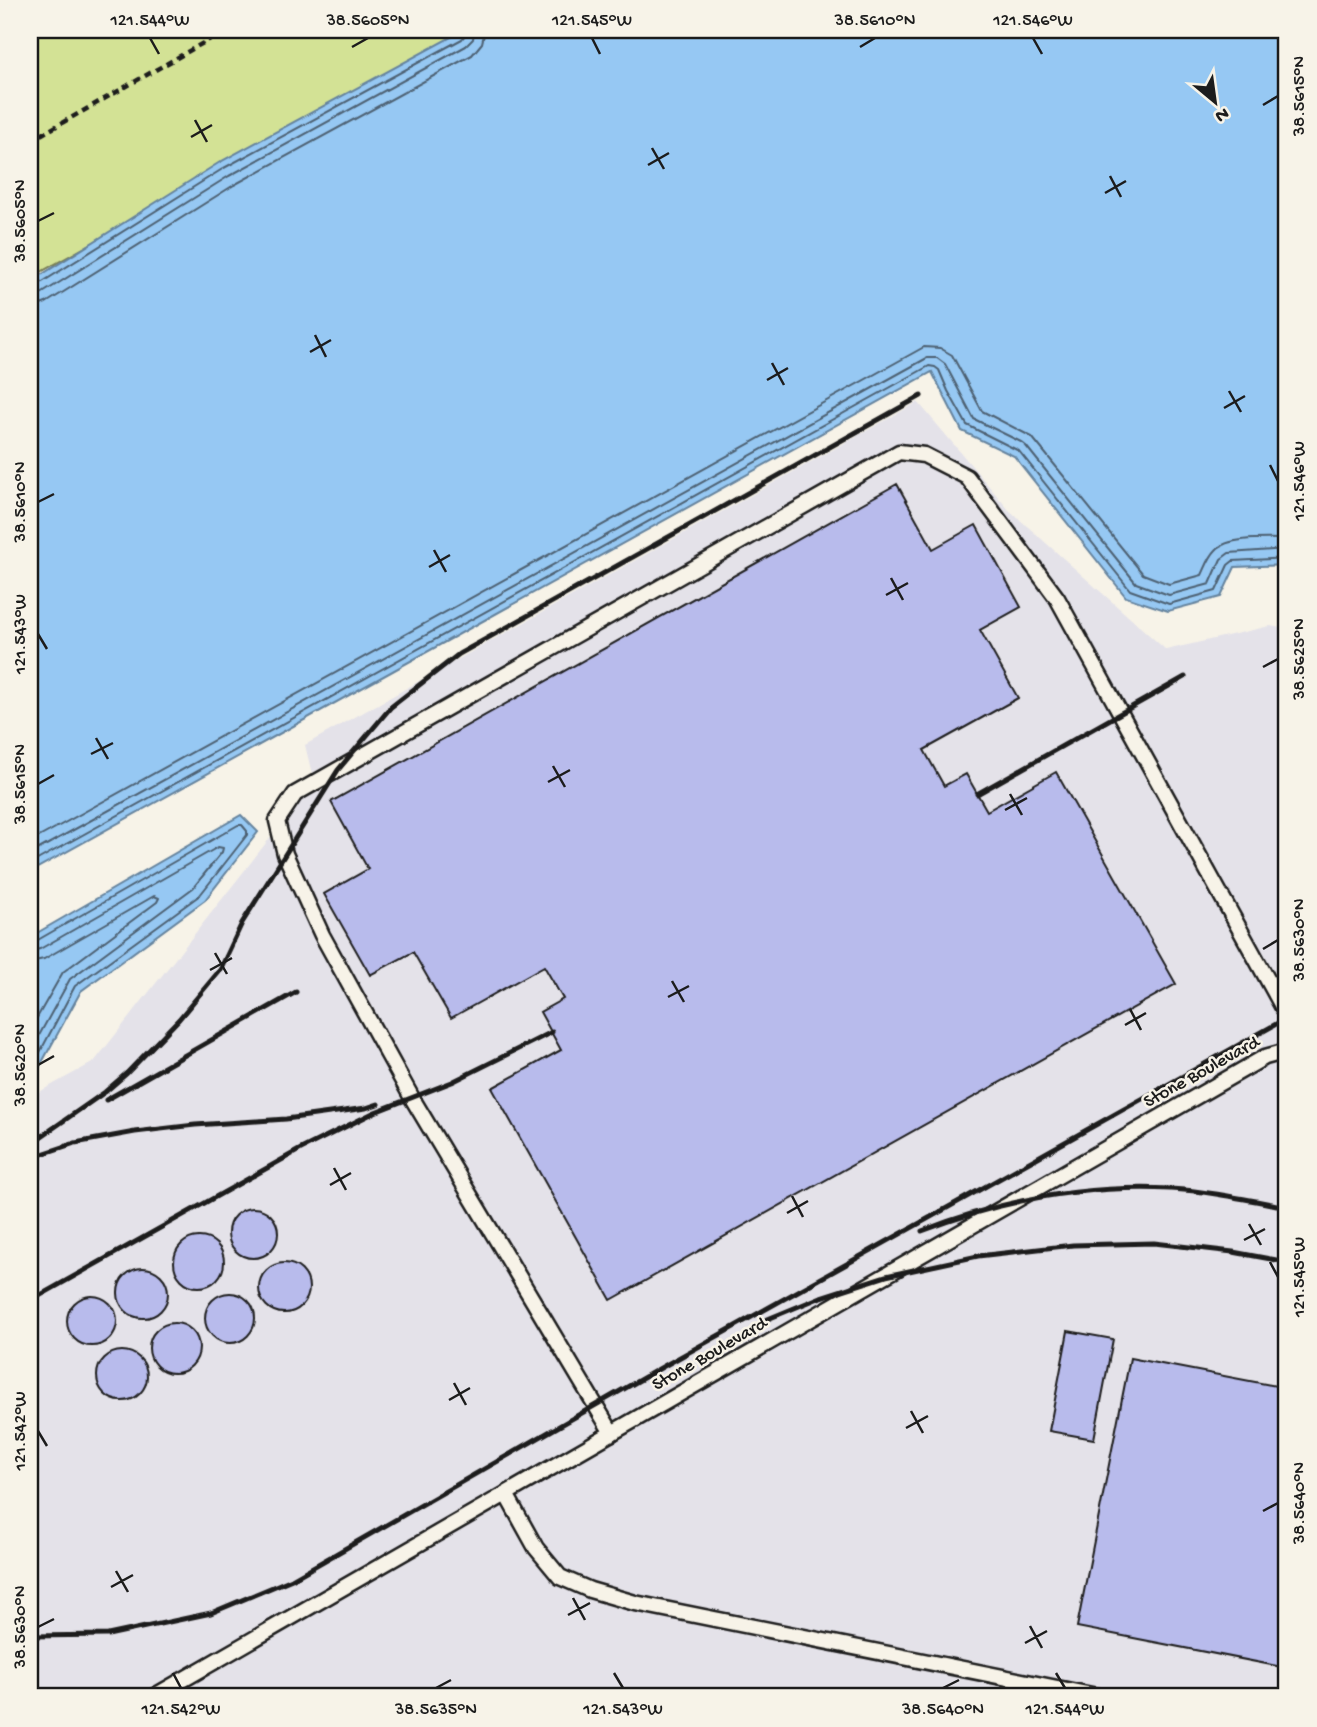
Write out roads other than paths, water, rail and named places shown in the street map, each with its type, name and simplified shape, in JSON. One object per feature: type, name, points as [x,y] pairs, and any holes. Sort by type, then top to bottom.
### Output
[{"type":"lane","points":[[612,1433],[412,1098],[322,935],[285,854],[277,821],[295,794],[899,452],[924,454],[967,477],[1057,598],[1287,1015]]},
{"type":"lane","name":"Stone Boulevard","points":[[153,1697],[1265,1057],[1287,1051]]},
{"type":"lane","points":[[506,1494],[536,1548],[560,1577],[590,1590],[635,1603],[1102,1697]]},
{"type":"water","points":[[464,30],[1287,30],[1287,565],[1235,567],[1221,597],[1168,611],[1126,597],[1014,456],[962,431],[932,372],[30,872],[30,282],[220,162]]},
{"type":"water","points":[[241,815],[258,832],[205,900],[81,991],[30,1080],[30,937]]},
{"type":"railway","points":[[39,1138],[105,1092],[127,1073],[179,1019],[220,970],[242,923],[338,770],[391,707],[459,654],[921,396]]},
{"type":"railway","points":[[977,794],[1185,677]]},
{"type":"railway","points":[[106,1100],[296,992]]},
{"type":"railway","points":[[30,1636],[108,1635],[211,1613],[292,1579],[664,1366],[1287,1018]]},
{"type":"railway","points":[[30,1301],[301,1149],[375,1112],[452,1082],[552,1032]]},
{"type":"railway","points":[[30,1158],[75,1143],[135,1132],[286,1119],[378,1104]]},
{"type":"railway","points":[[922,1231],[1013,1203],[1075,1192],[1138,1188],[1185,1190],[1287,1207]]},
{"type":"railway","points":[[763,1321],[821,1297],[886,1276],[978,1256],[1073,1245],[1154,1243],[1233,1252],[1287,1262]]}]
